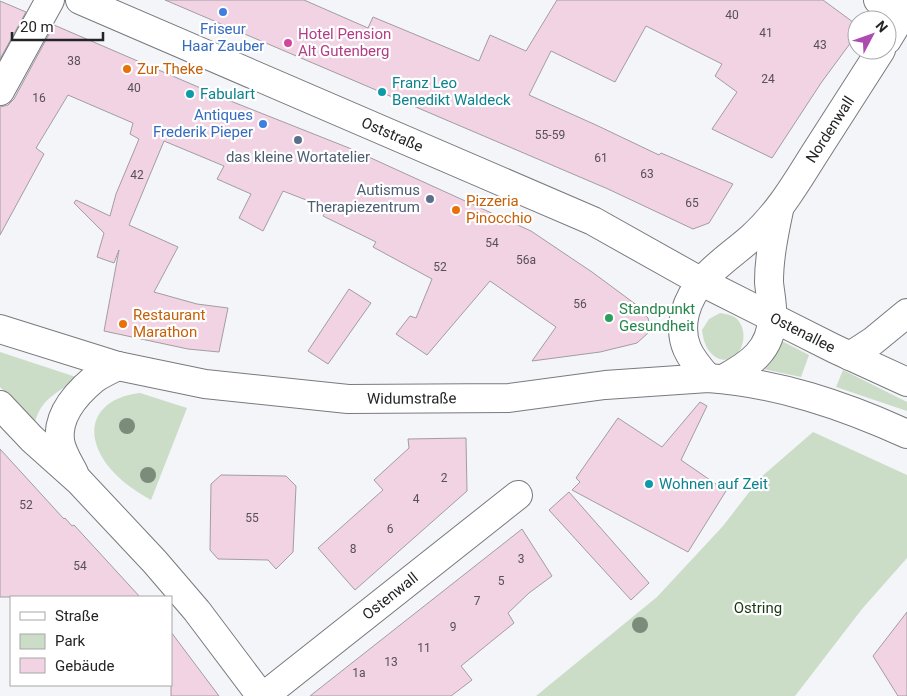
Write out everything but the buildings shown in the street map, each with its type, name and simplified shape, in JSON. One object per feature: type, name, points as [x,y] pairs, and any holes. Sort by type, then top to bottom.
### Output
[{"type":"street","points":[[0,91],[50,0]]},
{"type":"street","name":"Oststraße","points":[[80,0],[593,221],[700,281]]},
{"type":"street","points":[[878,0],[905,11],[897,24]]},
{"type":"street","name":"Nordenwall","points":[[700,281],[752,237],[778,210],[875,60]]},
{"type":"street","name":"Nordenwall","points":[[772,318],[769,282],[770,252],[778,210]]},
{"type":"street","points":[[700,281],[686,312],[682,329],[688,352],[694,362],[716,378],[764,384],[816,398],[863,414],[907,434]]},
{"type":"street","name":"Ostenallee","points":[[700,281],[772,318],[907,382]]},
{"type":"street","points":[[850,356],[907,313]]},
{"type":"street","name":"Widumstraße","points":[[0,329],[118,366],[206,384],[367,399],[509,398],[605,384],[716,378],[748,365],[758,355],[767,341],[772,318]]},
{"type":"street","points":[[78,482],[60,441],[60,430],[68,406],[95,378],[118,366]]},
{"type":"street","points":[[0,405],[155,562],[191,604],[262,696]]},
{"type":"street","name":"Ostenwall","points":[[262,696],[518,495]]},
{"type":"green space","points":[[720,313],[736,318],[741,324],[743,331],[742,346],[739,352],[734,357],[722,360],[710,352],[702,330],[709,319]]},
{"type":"green space","points":[[776,338],[809,355],[801,377],[763,369]]},
{"type":"green space","points":[[0,352],[79,378],[58,391],[47,401],[35,422],[0,387]]},
{"type":"green space","points":[[843,370],[907,402],[907,411],[836,387]]},
{"type":"green space","points":[[140,393],[187,408],[151,500],[130,487],[112,470],[102,457],[96,444],[94,433],[95,422],[106,406],[127,395]]},
{"type":"green space","name":"Ostring","points":[[813,432],[907,475],[907,558],[862,609],[795,696],[536,696],[657,597],[723,526],[760,478]]},
{"type":"place","name":"Friseur Haar Zauber","points":[[223,12]]},
{"type":"place","name":"Hotel Pension Alt Gutenberg","points":[[288,43]]},
{"type":"place","name":"Zur Theke","points":[[127,69]]},
{"type":"place","name":"Franz Leo Benedikt Waldeck","points":[[382,92]]},
{"type":"place","name":"Fabulart","points":[[190,94]]},
{"type":"place","name":"Antiques Frederik Pieper","points":[[263,124]]},
{"type":"place","name":"das kleine Wortatelier","points":[[298,140]]},
{"type":"place","name":"Autismus Therapiezentrum","points":[[430,199]]},
{"type":"place","name":"Pizzeria Pinocchio","points":[[456,210]]},
{"type":"place","name":"Standpunkt Gesundheit","points":[[609,318]]},
{"type":"place","name":"Restaurant Marathon","points":[[123,324]]},
{"type":"place","name":"Wohnen auf Zeit","points":[[649,484]]}]
